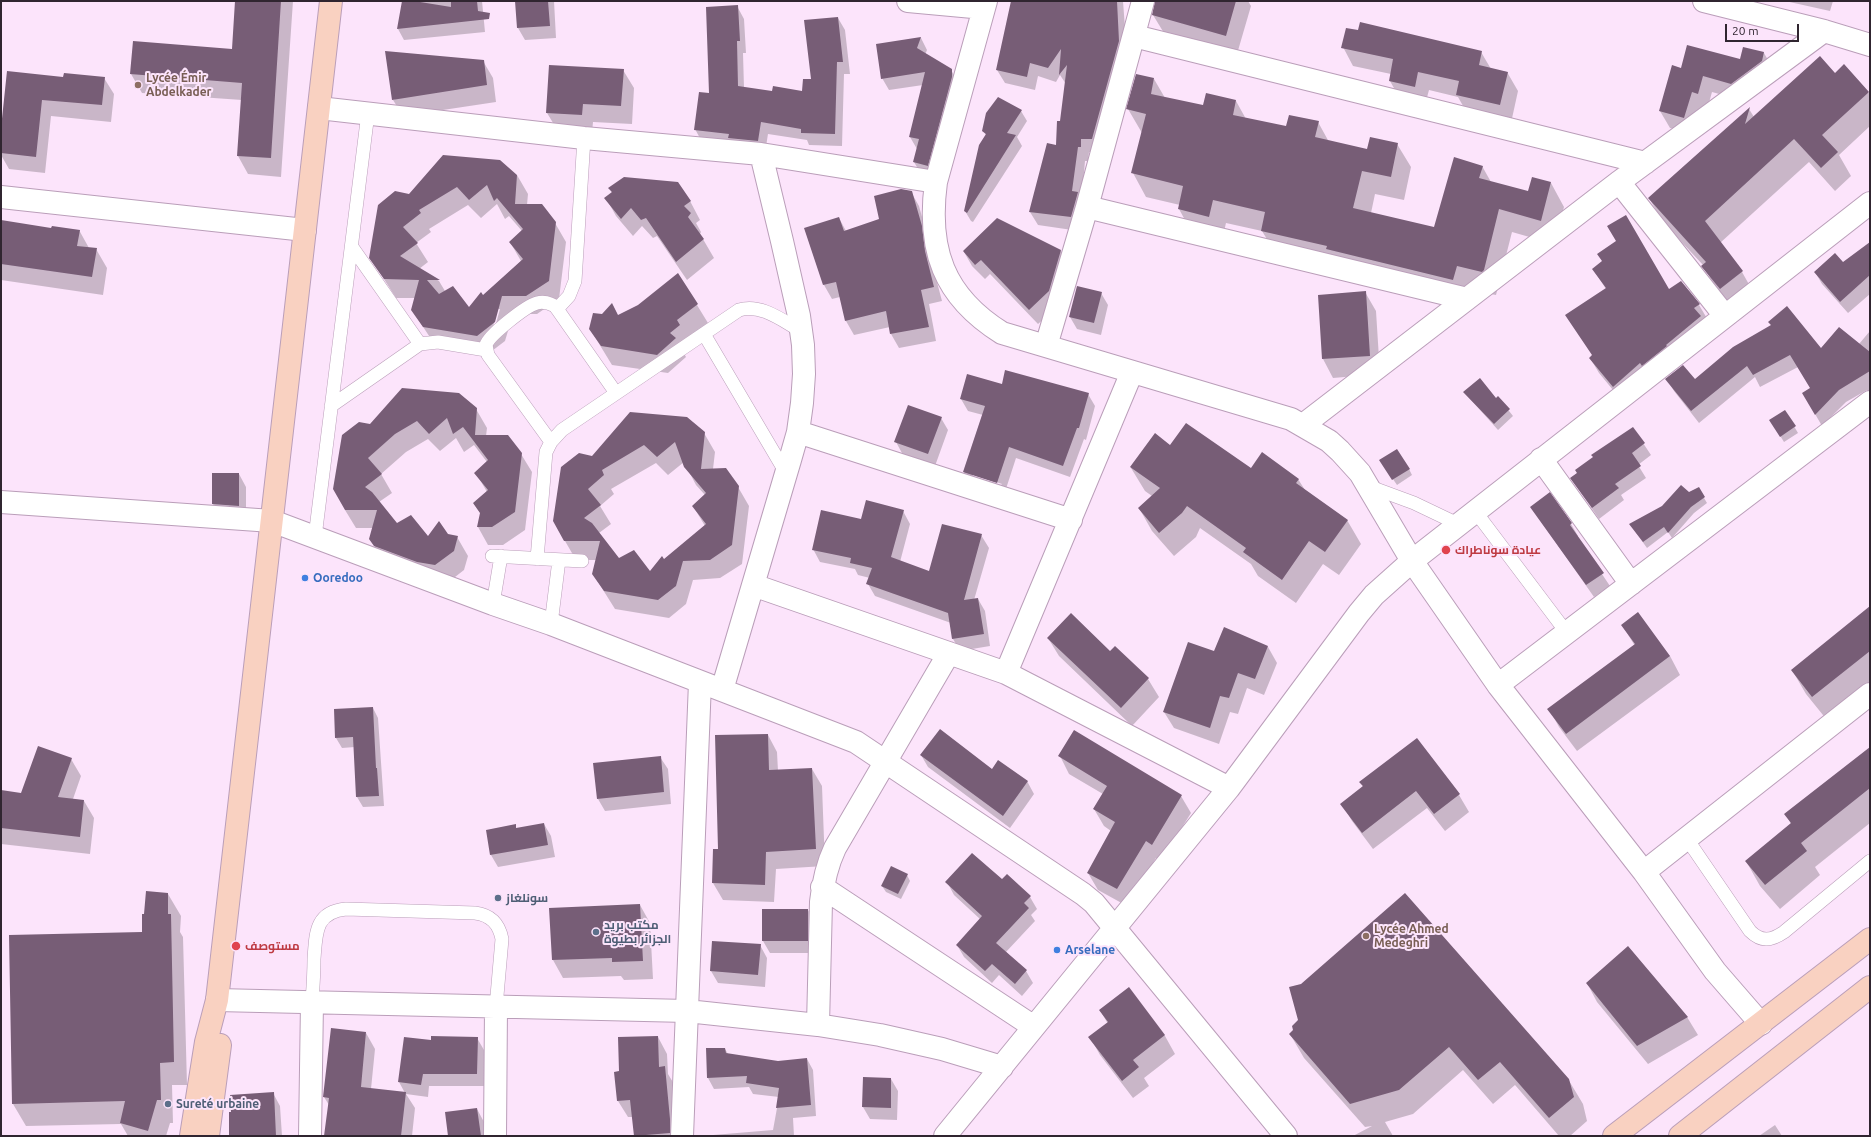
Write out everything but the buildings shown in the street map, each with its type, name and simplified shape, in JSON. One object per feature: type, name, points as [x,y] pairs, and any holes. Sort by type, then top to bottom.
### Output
[{"type":"main road","points":[[191,1136],[206,1042],[217,1005],[331,1]]},
{"type":"main road","points":[[1614,1136],[1870,939]]},
{"type":"main road","points":[[1680,1136],[1870,987]]},
{"type":"main road","points":[[208,1136],[220,1043],[217,1005]]},
{"type":"street","points":[[908,1],[985,5],[936,182],[933,216],[937,252],[951,284],[973,312],[987,324],[1002,333],[1292,420],[1329,441],[1340,450],[1360,473],[1412,561],[1498,685],[1644,872],[1715,971],[1761,1024]]},
{"type":"street","points":[[1046,346],[1087,207],[1143,1]]},
{"type":"street","points":[[1704,1],[1870,45]]},
{"type":"street","points":[[1303,425],[1619,182],[1824,32]]},
{"type":"street","points":[[1134,36],[1645,163]]},
{"type":"street","points":[[319,108],[584,138],[761,154],[936,182]]},
{"type":"street","points":[[722,690],[798,432],[802,403],[804,374],[801,331],[782,241],[761,154]]},
{"type":"street","points":[[1619,182],[1725,316]]},
{"type":"street","points":[[1,197],[305,230]]},
{"type":"street","points":[[945,1136],[1229,788],[1374,595],[1412,561],[1458,524],[1870,203]]},
{"type":"street","points":[[1087,207],[1467,299]]},
{"type":"street","points":[[1006,673],[1132,372]]},
{"type":"street","points":[[1498,685],[1870,402]]},
{"type":"street","points":[[798,432],[1071,520]]},
{"type":"street","points":[[1541,460],[1631,584]]},
{"type":"street","points":[[1,502],[272,521],[493,604],[551,624],[856,742],[1083,894],[1104,913],[1286,1136]]},
{"type":"street","points":[[753,585],[1006,673],[1229,788]]},
{"type":"street","points":[[818,1025],[822,887],[835,848],[949,653]]},
{"type":"street","points":[[682,1136],[700,682]]},
{"type":"street","points":[[1644,872],[1870,694]]},
{"type":"street","points":[[822,887],[1034,1027]]},
{"type":"street","points":[[217,1005],[312,1002],[687,1011],[818,1025],[903,1040],[942,1049],[1002,1067]]},
{"type":"street","points":[[310,1136],[312,1002]]},
{"type":"street","points":[[495,1136],[496,1006]]},
{"type":"lane","points":[[315,537],[368,113]]},
{"type":"lane","points":[[557,309],[569,296],[575,281],[584,138]]},
{"type":"lane","points":[[352,247],[420,344]]},
{"type":"lane","points":[[551,442],[486,350],[487,339],[491,335],[532,305],[543,302],[550,303],[557,309],[616,393]]},
{"type":"lane","points":[[537,558],[546,452],[551,442],[562,430],[739,310],[752,307],[764,311],[801,331]]},
{"type":"lane","points":[[704,334],[786,473]]},
{"type":"lane","points":[[331,406],[420,344],[438,342],[486,350]]},
{"type":"lane","points":[[1368,486],[1414,503],[1458,524]]},
{"type":"lane","points":[[1475,511],[1567,633]]},
{"type":"lane","points":[[493,604],[496,556],[582,561]]},
{"type":"lane","points":[[551,624],[559,560]]},
{"type":"lane","points":[[1686,839],[1750,931],[1756,937],[1770,940],[1784,932],[1870,861]]},
{"type":"lane","points":[[312,1002],[317,928],[325,916],[332,912],[346,909],[475,913],[484,914],[491,918],[501,931],[502,940],[496,1006]]},
{"type":"place","name":"Lycée Émir Abdelkader","points":[[138,85]]},
{"type":"place","name":"عيادة سوناطراك","points":[[1446,550]]},
{"type":"place","name":"Ooredoo","points":[[305,578]]},
{"type":"place","name":"سونلغاز","points":[[498,898]]},
{"type":"place","name":"مكتب بريد الجزائر بطيوة","points":[[596,932]]},
{"type":"place","name":"Lycée Ahmed Medeghri","points":[[1366,936]]},
{"type":"place","name":"مستوصف","points":[[236,946]]},
{"type":"place","name":"Arselane","points":[[1057,950]]},
{"type":"place","name":"Sureté urbaine","points":[[168,1104]]}]
